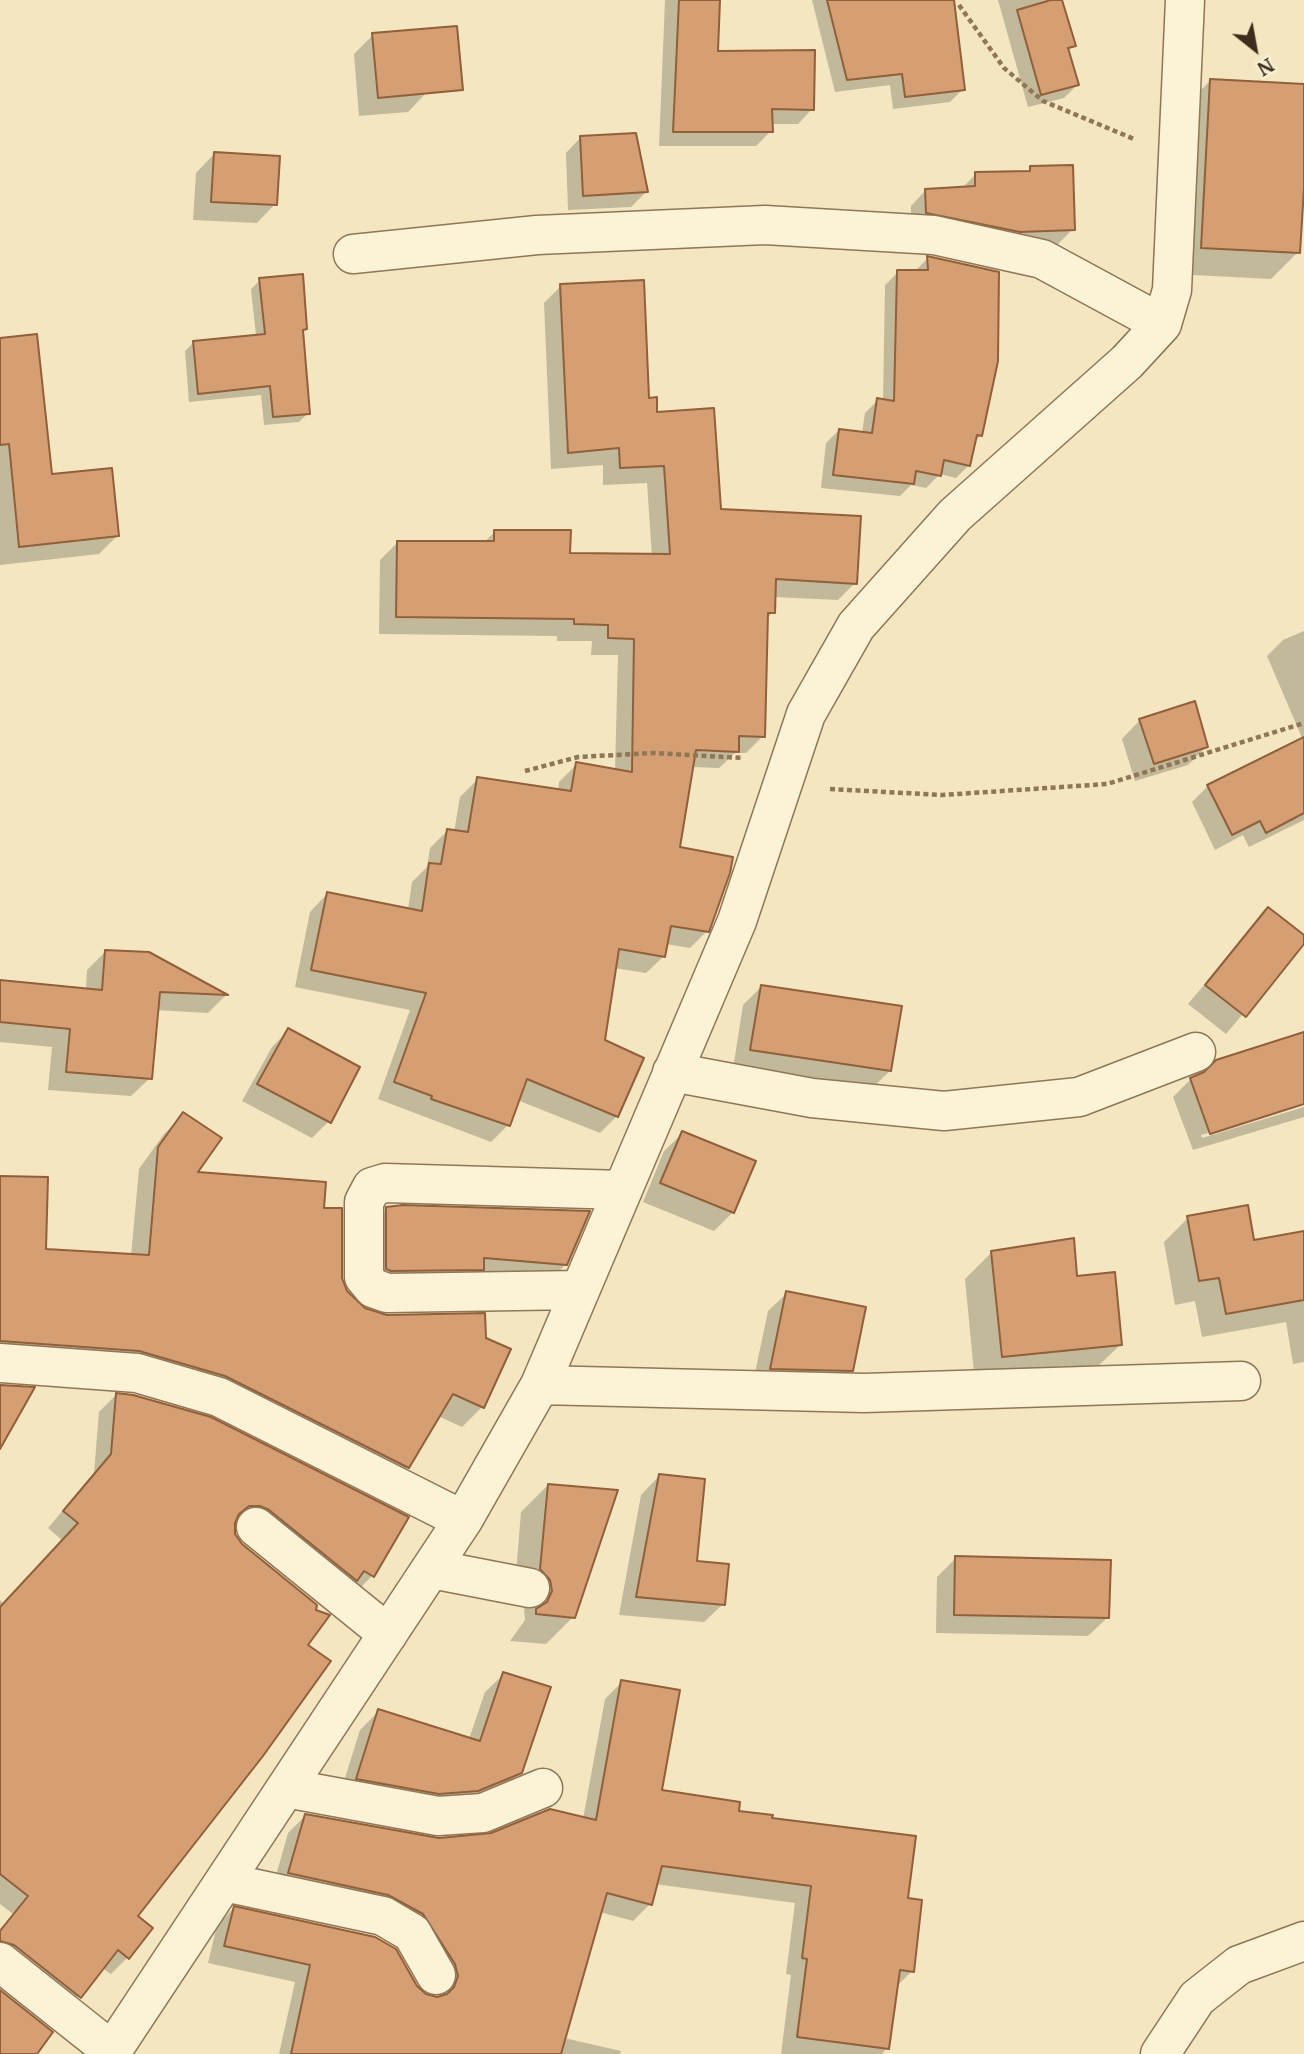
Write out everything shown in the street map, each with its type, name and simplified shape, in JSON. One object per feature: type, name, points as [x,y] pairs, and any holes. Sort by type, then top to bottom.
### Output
[{"type":"street","points":[[0,1962],[111,2052],[463,1520],[540,1384],[737,920],[806,714],[856,626],[955,515],[1127,362],[1162,324],[1172,290],[1185,0]]},
{"type":"street","points":[[353,254],[537,235],[765,225],[934,235],[1042,259],[1162,324]]},
{"type":"street","points":[[672,1072],[812,1098],[944,1111],[1079,1097],[1196,1052]]},
{"type":"street","points":[[580,1290],[387,1293],[373,1288],[364,1277],[364,1202],[372,1187],[385,1184],[623,1190]]},
{"type":"street","points":[[0,1363],[137,1373],[219,1397],[463,1520]]},
{"type":"street","points":[[540,1384],[864,1393],[1241,1381]]},
{"type":"street","points":[[256,1527],[388,1634]]},
{"type":"street","points":[[432,1569],[530,1588]]},
{"type":"street","points":[[286,1788],[438,1816],[483,1813],[543,1788]]},
{"type":"street","points":[[224,1882],[383,1916],[412,1933],[436,1975]]},
{"type":"street","points":[[1160,2054],[1197,1998],[1239,1965],[1304,1941]]},
{"type":"path","points":[[959,5],[1004,68],[1043,101],[1179,157]]},
{"type":"path","points":[[525,771],[578,757],[654,753],[942,795],[1107,785],[1304,723]]},
{"type":"building","points":[[679,0],[720,0],[718,51],[815,50],[814,110],[772,109],[773,132],[673,132]]},
{"type":"building","points":[[827,0],[954,0],[965,90],[905,97],[902,74],[847,80]]},
{"type":"building","points":[[1051,0],[1062,0],[1076,46],[1068,48],[1079,85],[1041,95],[1017,10]]},
{"type":"building","points":[[457,26],[463,90],[378,98],[372,33]]},
{"type":"building","points":[[1210,79],[1304,84],[1304,188],[1300,253],[1201,248]]},
{"type":"building","points":[[636,133],[648,192],[583,196],[580,136]]},
{"type":"building","points":[[214,152],[280,156],[277,205],[211,202]]},
{"type":"building","points":[[1073,165],[1075,230],[1020,232],[926,213],[925,189],[975,186],[975,172],[1030,171],[1030,166]]},
{"type":"building","points":[[927,256],[999,272],[998,361],[982,436],[977,435],[970,466],[944,460],[941,476],[916,471],[914,484],[833,475],[839,429],[872,433],[877,398],[894,401],[897,270],[928,270]]},
{"type":"building","points":[[303,274],[307,329],[303,330],[310,414],[273,417],[270,386],[198,394],[193,341],[265,334],[259,278]]},
{"type":"building","points":[[644,280],[649,398],[657,397],[657,412],[714,408],[721,509],[861,516],[857,584],[776,579],[775,613],[768,613],[765,737],[739,736],[739,752],[696,750],[680,847],[733,857],[730,873],[709,932],[671,926],[665,957],[619,949],[605,1040],[644,1058],[618,1117],[527,1079],[510,1126],[431,1099],[432,1096],[394,1082],[426,993],[311,970],[327,892],[422,911],[429,863],[441,864],[447,829],[468,832],[477,777],[571,791],[576,762],[632,772],[634,639],[608,638],[608,625],[574,624],[574,619],[396,617],[397,541],[494,541],[494,530],[571,530],[570,553],[670,554],[664,466],[620,468],[619,448],[568,453],[560,284]]},
{"type":"building","points":[[37,334],[52,474],[112,468],[119,536],[19,547],[9,444],[0,445],[0,338]]},
{"type":"building","points":[[1195,701],[1208,747],[1154,764],[1139,719]]},
{"type":"building","points":[[1304,737],[1304,813],[1266,833],[1260,821],[1232,835],[1207,785]]},
{"type":"building","points":[[1268,907],[1304,935],[1304,944],[1246,1017],[1205,985]]},
{"type":"building","points":[[105,950],[149,952],[228,995],[160,992],[152,1079],[66,1072],[70,1029],[0,1022],[0,980],[102,990]]},
{"type":"building","points":[[761,985],[902,1006],[891,1071],[750,1050]]},
{"type":"building","points":[[288,1028],[360,1067],[331,1123],[257,1084]]},
{"type":"building","points":[[1304,1032],[1304,1104],[1210,1134],[1190,1078],[1204,1072],[1216,1060]]},
{"type":"building","points":[[183,1112],[222,1138],[198,1172],[326,1182],[324,1208],[342,1208],[342,1278],[347,1291],[365,1308],[387,1315],[485,1313],[486,1338],[511,1349],[484,1408],[453,1394],[409,1468],[225,1376],[139,1351],[0,1341],[0,1176],[48,1177],[46,1249],[149,1255],[158,1147]]},
{"type":"building","points":[[682,1131],[756,1161],[734,1213],[660,1183]]},
{"type":"building","points":[[403,1205],[590,1211],[567,1265],[484,1258],[484,1270],[391,1271],[386,1269],[386,1207]]},
{"type":"building","points":[[1248,1205],[1254,1240],[1304,1231],[1304,1300],[1226,1314],[1219,1278],[1199,1281],[1187,1216]]},
{"type":"building","points":[[1074,1238],[1077,1276],[1115,1272],[1122,1345],[1002,1357],[991,1251]]},
{"type":"building","points":[[786,1291],[866,1307],[853,1371],[770,1369]]},
{"type":"building","points":[[0,1385],[35,1387],[0,1449]]},
{"type":"building","points":[[116,1393],[133,1395],[211,1417],[409,1517],[374,1577],[364,1571],[357,1581],[269,1510],[260,1506],[249,1506],[239,1514],[235,1523],[235,1534],[242,1544],[317,1605],[316,1610],[330,1615],[308,1645],[331,1661],[263,1756],[138,1916],[153,1928],[129,1959],[118,1950],[81,1998],[14,1945],[0,1941],[0,1931],[28,1896],[0,1874],[0,1607],[78,1523],[63,1511],[111,1454]]},
{"type":"building","points":[[659,1474],[705,1479],[697,1561],[729,1564],[725,1605],[636,1597]]},
{"type":"building","points":[[548,1484],[618,1490],[575,1618],[536,1614],[536,1609],[547,1602],[552,1591],[550,1580],[540,1569]]},
{"type":"building","points":[[955,1556],[1111,1560],[1109,1618],[954,1615]]},
{"type":"building","points":[[503,1672],[551,1687],[522,1773],[478,1791],[439,1794],[356,1779],[378,1709],[480,1741]]},
{"type":"building","points":[[621,1680],[680,1690],[662,1790],[740,1802],[739,1811],[773,1815],[772,1818],[916,1836],[908,1898],[922,1900],[914,1972],[900,1970],[889,2049],[797,2037],[807,1959],[802,1958],[811,1886],[662,1866],[652,1905],[607,1893],[561,2054],[291,2054],[310,1965],[224,1946],[234,1906],[375,1937],[396,1949],[417,1986],[426,1994],[437,1997],[447,1994],[454,1987],[458,1976],[455,1964],[423,1914],[388,1895],[288,1873],[305,1814],[439,1838],[491,1833],[550,1809],[596,1820]]},
{"type":"building","points":[[0,1990],[53,2032],[37,2054],[0,2054]]}]
